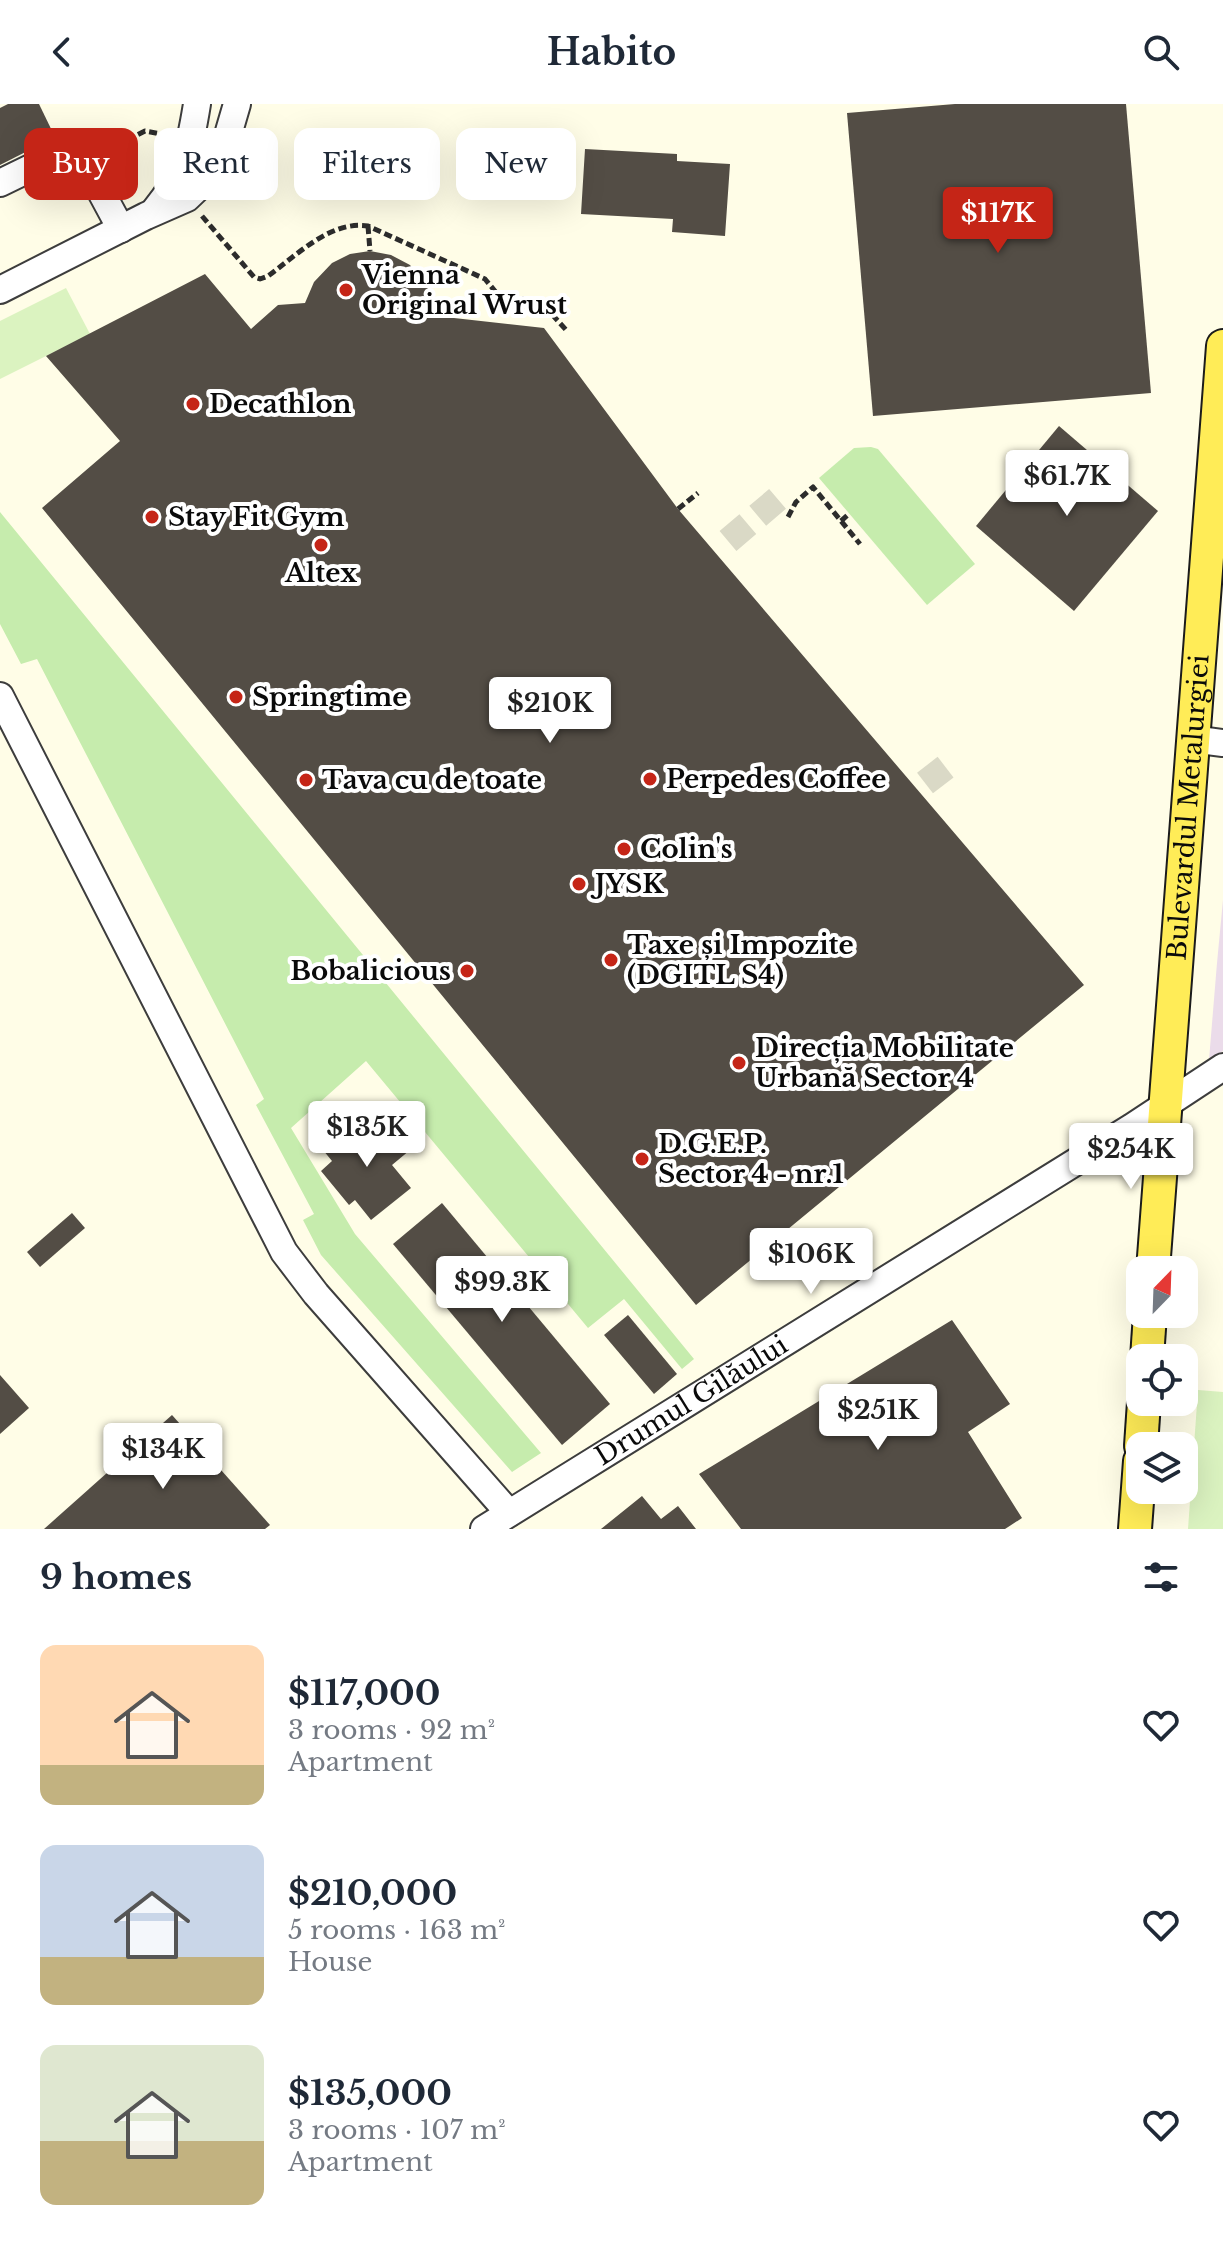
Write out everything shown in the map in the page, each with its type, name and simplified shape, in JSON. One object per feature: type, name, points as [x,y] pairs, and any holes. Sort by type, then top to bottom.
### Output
[{"type":"main road","name":"Bulevardul Metalurgiei","points":[[1154,1256],[1165,1106],[1208,741],[1223,346]]},
{"type":"main road","points":[[1135,1529],[1137,1504]]},
{"type":"street","points":[[153,213],[185,164],[197,104]]},
{"type":"street","points":[[230,128],[237,104]]},
{"type":"street","points":[[0,183],[74,147],[121,229]]},
{"type":"street","points":[[0,290],[182,200]]},
{"type":"street","points":[[0,696],[284,1252],[316,1294],[509,1513]]},
{"type":"street","name":"Drumul Gilăului","points":[[484,1529],[1223,1067]]},
{"type":"path","points":[[189,200],[254,277],[260,279],[268,276],[332,232],[358,224],[485,279],[499,296],[540,301],[567,331]]},
{"type":"path","points":[[368,226],[370,251]]},
{"type":"path","points":[[788,517],[796,502],[813,487],[860,544]]},
{"type":"path","points":[[678,509],[698,493]]},
{"type":"path","points":[[841,521],[849,514]]},
{"type":"shaded area","points":[[1223,900],[1223,1051],[1209,1060],[1217,963]]},
{"type":"green space","points":[[66,288],[90,334],[0,379],[0,321]]},
{"type":"green space","points":[[854,448],[878,449],[975,564],[927,605],[819,478]]},
{"type":"green space","points":[[0,512],[694,1359],[682,1369],[624,1299],[588,1328],[366,1061],[291,1128],[355,1234],[541,1453],[512,1472],[321,1255],[303,1220],[314,1214],[256,1105],[264,1099],[37,659],[21,664],[0,624]]},
{"type":"green space","points":[[1198,1390],[1223,1392],[1223,1529],[1188,1529],[1190,1504],[1198,1504],[1198,1432],[1195,1432]]},
{"type":"building","points":[[8,104],[39,104],[51,128],[24,128],[24,153],[0,165],[0,108]]},
{"type":"building","points":[[955,104],[1126,104],[1151,393],[873,416],[847,113]]},
{"type":"building","points":[[585,149],[677,154],[677,161],[730,164],[725,236],[672,232],[673,219],[581,214]]},
{"type":"building","points":[[370,251],[391,255],[410,265],[430,291],[436,316],[544,328],[678,509],[1084,985],[696,1305],[42,508],[120,441],[46,356],[205,274],[251,329],[278,305],[305,303],[314,282],[332,263],[350,254]]},
{"type":"building","points":[[1059,426],[1158,511],[1074,611],[976,526]]},
{"type":"building","points":[[387,1123],[410,1150],[392,1165],[411,1188],[371,1220],[355,1200],[349,1205],[321,1171],[332,1161],[323,1150],[353,1125],[361,1135],[366,1131],[370,1137]]},
{"type":"building","points":[[442,1203],[610,1404],[562,1445],[393,1244]]},
{"type":"building","points":[[72,1213],[85,1228],[40,1267],[27,1252]]},
{"type":"building","points":[[628,1315],[677,1374],[654,1394],[604,1335]]},
{"type":"building","points":[[952,1320],[1010,1404],[968,1432],[1022,1518],[1005,1529],[741,1529],[699,1474]]},
{"type":"building","points":[[0,1375],[29,1408],[0,1434]]},
{"type":"building","points":[[172,1415],[270,1525],[265,1529],[44,1529]]},
{"type":"building","points":[[642,1496],[661,1519],[678,1506],[696,1529],[601,1529]]},
{"type":"tunnel","points":[[728,541],[781,496]]},
{"type":"tunnel","points":[[925,783],[947,766]]},
{"type":"place","name":"Vienna Original Wrust","points":[[346,290]]},
{"type":"place","name":"Decathlon","points":[[193,404]]},
{"type":"place","name":"Stay Fit Gym","points":[[152,517]]},
{"type":"place","name":"Altex","points":[[321,545]]},
{"type":"place","name":"Springtime","points":[[236,697]]},
{"type":"place","name":"Perpedes Coffee","points":[[650,779]]},
{"type":"place","name":"Tava cu de toate","points":[[306,780]]},
{"type":"place","name":"Colin's","points":[[624,849]]},
{"type":"place","name":"JYSK","points":[[579,884]]},
{"type":"place","name":"Taxe și Impozite (DGITL S4)","points":[[611,960]]},
{"type":"place","name":"Bobalicious","points":[[467,971]]},
{"type":"place","name":"Direcția Mobilitate Urbană Sector 4","points":[[739,1063]]},
{"type":"place","name":"D.G.E.P. Sector 4 - nr.1","points":[[642,1159]]}]
